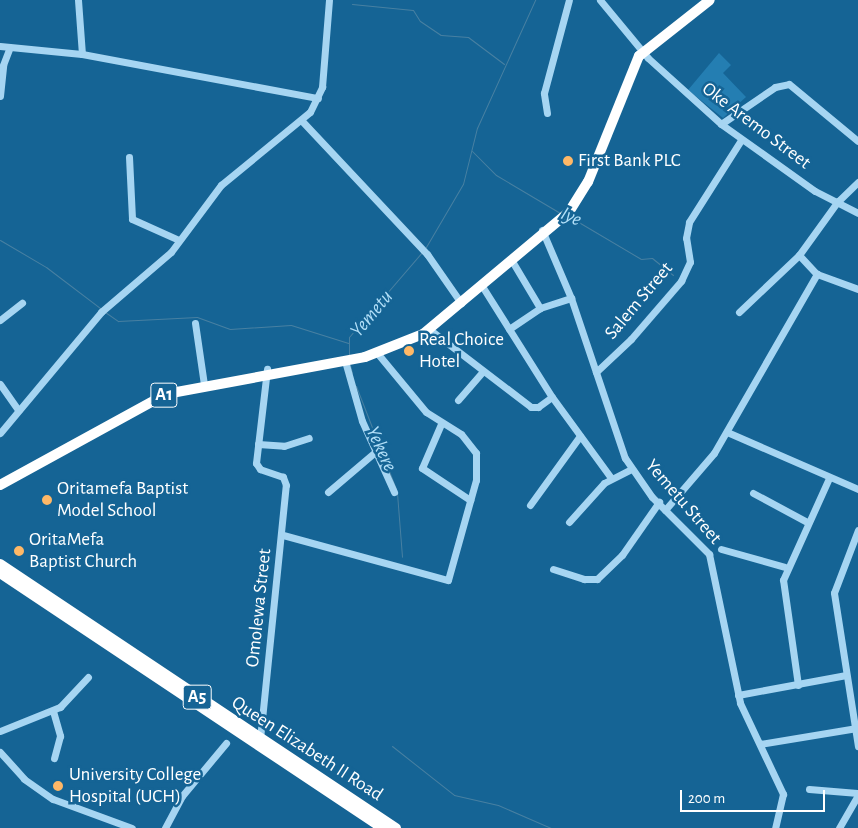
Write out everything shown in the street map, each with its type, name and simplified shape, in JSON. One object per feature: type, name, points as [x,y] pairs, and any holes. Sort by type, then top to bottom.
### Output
[{"type":"highway","name":"A1","points":[[349,358],[411,336],[482,286],[544,232],[578,193],[626,71],[641,49],[702,0]]},
{"type":"highway","name":"A1","points":[[641,49],[710,0]]},
{"type":"highway","name":"A1","points":[[0,478],[149,395],[204,382],[378,354],[429,330],[544,232]]},
{"type":"highway","name":"A1","points":[[0,485],[154,399],[204,382]]},
{"type":"highway","name":"Queen Elizabeth II Road","points":[[0,564],[383,828]]},
{"type":"highway","name":"Queen Elizabeth II Road","points":[[0,573],[396,828]]},
{"type":"street","points":[[78,0],[82,54]]},
{"type":"street","points":[[0,433],[101,312],[180,240],[221,185],[302,121],[318,98],[329,0]]},
{"type":"street","points":[[547,113],[544,93],[569,0]]},
{"type":"street","name":"Oke Aremo Street","points":[[600,0],[641,49],[721,124],[741,140],[815,190],[838,200],[858,213]]},
{"type":"street","points":[[0,46],[82,54],[318,98]]},
{"type":"street","points":[[0,96],[3,65],[10,46]]},
{"type":"street","points":[[721,124],[767,92],[789,84],[858,141]]},
{"type":"street","points":[[302,121],[425,251],[460,302]]},
{"type":"street","name":"Salem Street","points":[[596,372],[632,339],[681,281],[690,262],[686,238],[689,222],[741,140]]},
{"type":"street","points":[[129,157],[132,220],[180,240]]},
{"type":"street","points":[[739,312],[799,255],[838,200],[858,182]]},
{"type":"street","name":"Yemetu Street","points":[[544,232],[571,298],[632,469],[665,510],[711,559],[738,695],[783,794],[774,828]]},
{"type":"street","points":[[799,255],[817,274],[858,289]]},
{"type":"street","points":[[512,261],[540,308]]},
{"type":"street","points":[[665,510],[708,463],[817,274]]},
{"type":"street","points":[[482,286],[552,397],[611,478]]},
{"type":"street","points":[[509,329],[540,308],[571,298]]},
{"type":"street","points":[[0,320],[22,303]]},
{"type":"street","points":[[195,323],[204,382]]},
{"type":"street","points":[[429,330],[482,372],[534,409],[552,397]]},
{"type":"street","points":[[283,535],[448,580],[478,470],[476,453],[461,434],[441,424],[378,354]]},
{"type":"street","points":[[349,358],[376,452],[394,492]]},
{"type":"street","points":[[266,371],[258,444],[289,445],[309,438]]},
{"type":"street","points":[[458,400],[482,372]]},
{"type":"street","points":[[0,384],[18,410]]},
{"type":"street","points":[[441,424],[422,468],[470,500]]},
{"type":"street","points":[[727,432],[858,489]]},
{"type":"street","points":[[530,505],[580,436]]},
{"type":"street","name":"Omolewa Street","points":[[258,444],[256,467],[286,480],[283,535],[260,739]]},
{"type":"street","points":[[328,492],[376,452]]},
{"type":"street","points":[[569,522],[611,478],[632,469]]},
{"type":"street","points":[[798,684],[783,594],[785,567],[829,478]]},
{"type":"street","points":[[753,493],[807,522]]},
{"type":"street","points":[[552,569],[584,580],[597,579],[622,555],[659,502]]},
{"type":"street","points":[[858,530],[835,582],[846,675],[857,728],[858,746]]},
{"type":"street","points":[[721,549],[785,567]]},
{"type":"street","points":[[738,695],[846,675]]},
{"type":"street","points":[[0,731],[53,711],[71,699],[88,676]]},
{"type":"street","points":[[53,711],[60,736],[54,758]]},
{"type":"street","points":[[760,744],[857,728]]},
{"type":"street","points":[[165,828],[188,788],[226,743]]},
{"type":"street","points":[[0,752],[19,774],[48,796],[132,828]]},
{"type":"street","points":[[809,790],[858,794],[839,828]]},
{"type":"shaded area","points":[[719,53],[731,65],[723,73],[746,97],[723,118],[688,90]]},
{"type":"waterway","name":"Yemetu","points":[[426,247],[463,184],[477,128],[535,0]]},
{"type":"waterway","points":[[352,4],[413,10],[420,21],[441,35],[468,37],[504,64]]},
{"type":"waterway","name":"Iye","points":[[472,151],[496,175],[560,213]]},
{"type":"waterway","name":"Iye","points":[[570,217],[641,259],[652,258],[673,275]]},
{"type":"waterway","name":"Yemetu","points":[[0,240],[46,267],[100,308]]},
{"type":"waterway","name":"Yemetu","points":[[349,356],[349,337],[422,252]]},
{"type":"waterway","name":"Yemetu","points":[[105,312],[118,321],[197,317],[230,329],[291,325],[348,343]]},
{"type":"waterway","name":"Yekere","points":[[350,365],[352,373]]},
{"type":"waterway","name":"Yekere","points":[[356,386],[396,489]]},
{"type":"waterway","name":"Yekere","points":[[397,493],[402,557]]},
{"type":"waterway","points":[[392,746],[454,795],[498,805],[551,828]]},
{"type":"place","name":"First Bank PLC","points":[[568,161]]},
{"type":"place","name":"Real Choice Hotel","points":[[409,351]]},
{"type":"place","name":"Oritamefa Baptist Model School","points":[[47,500]]},
{"type":"place","name":"OritaMefa Baptist Church","points":[[19,551]]},
{"type":"place","name":"University College Hospital (UCH)","points":[[58,786]]}]
